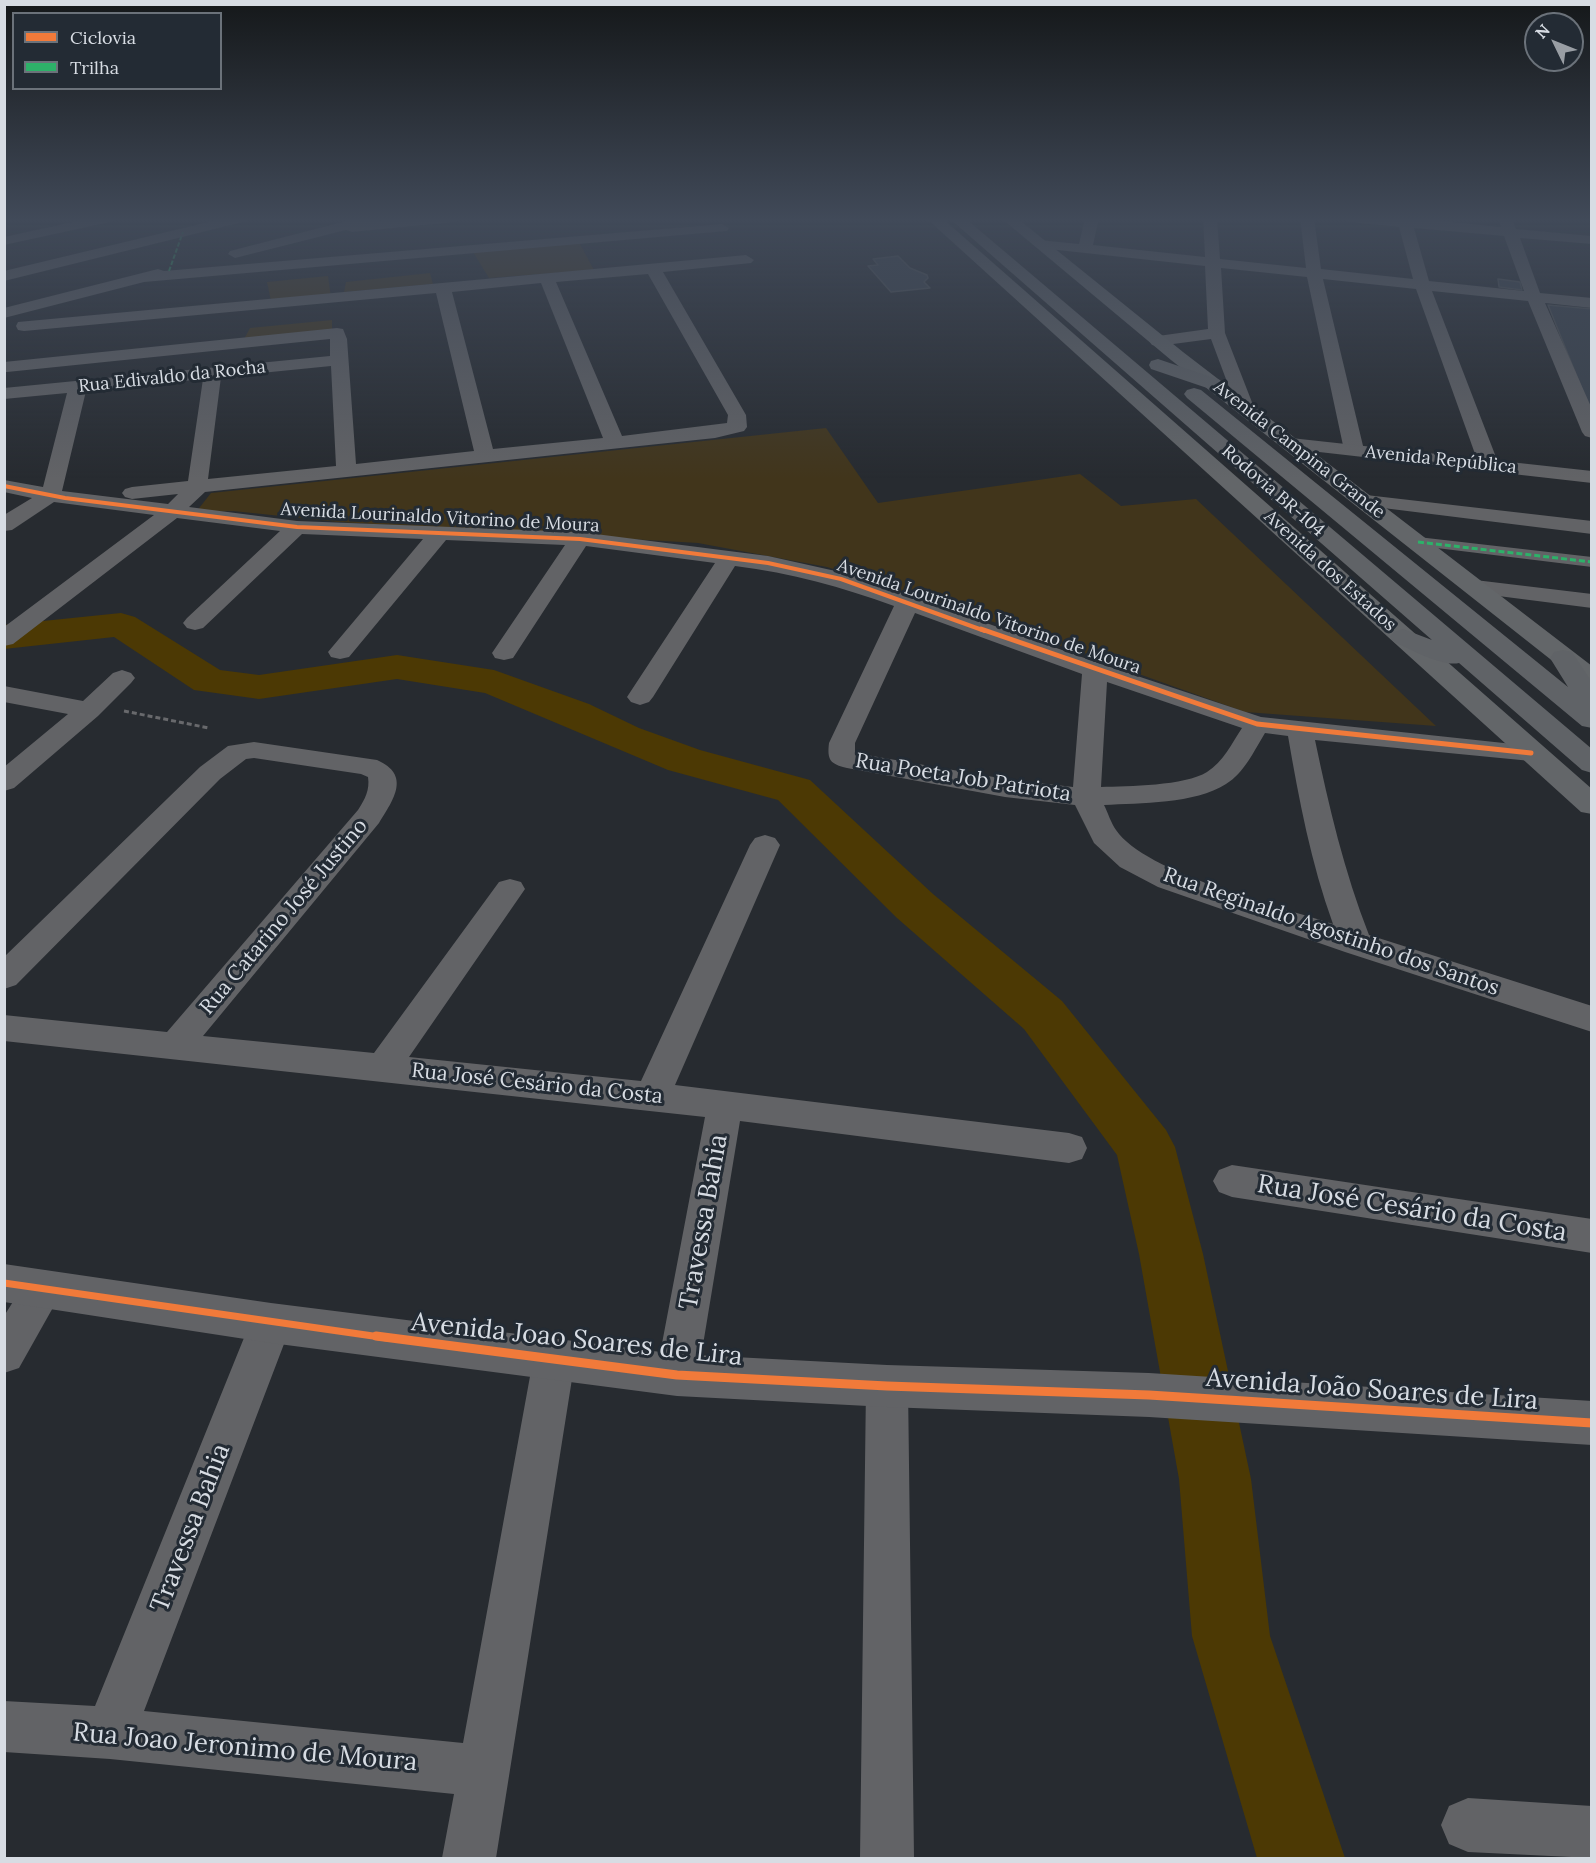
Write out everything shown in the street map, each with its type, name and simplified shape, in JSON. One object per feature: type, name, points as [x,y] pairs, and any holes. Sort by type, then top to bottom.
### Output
[{"type":"highway","name":"Rodovia BR-104","points":[[1057,305],[1592,764]]},
{"type":"highway","name":"Rodovia BR-104","points":[[1086,305],[1592,720]]},
{"type":"highway","points":[[1158,365],[1213,384]]},
{"type":"highway","points":[[1403,637],[1477,667]]},
{"type":"highway","points":[[1563,658],[1592,704]]},
{"type":"main road","name":"Avenida dos Estados","points":[[1031,305],[1592,805]]},
{"type":"main road","name":"Avenida Campina Grande","points":[[1114,305],[1592,679]]},
{"type":"street","points":[[6,371],[34,305]]},
{"type":"street","points":[[4,313],[34,305]]},
{"type":"street","points":[[336,305],[346,472]]},
{"type":"street","points":[[6,371],[338,316],[379,305]]},
{"type":"street","points":[[447,305],[485,456]]},
{"type":"street","points":[[558,305],[615,441]]},
{"type":"street","points":[[4,525],[58,497],[197,488],[615,441],[715,432],[736,427],[737,415],[674,305]]},
{"type":"street","points":[[1215,305],[1217,333],[1246,410]]},
{"type":"street","points":[[1321,305],[1354,450]]},
{"type":"street","points":[[1430,305],[1489,465]]},
{"type":"street","points":[[1537,305],[1592,432]]},
{"type":"street","points":[[24,326],[338,316]]},
{"type":"street","points":[[1158,341],[1217,333]]},
{"type":"street","name":"Rua Edivaldo da Rocha","points":[[4,394],[339,360]]},
{"type":"street","points":[[13,633],[172,512],[197,488],[213,373]]},
{"type":"street","points":[[58,497],[78,386]]},
{"type":"street","name":"Avenida República","points":[[1291,444],[1592,477]]},
{"type":"street","name":"Avenida Lourinaldo Vitorino de Moura","points":[[4,486],[58,497],[297,527],[580,539],[800,569],[841,579],[1095,670],[1257,724],[1531,753]]},
{"type":"street","points":[[1366,501],[1592,528]]},
{"type":"street","points":[[195,623],[297,527]]},
{"type":"street","points":[[340,652],[439,534]]},
{"type":"street","points":[[504,653],[580,539]]},
{"type":"street","points":[[1418,542],[1592,562]]},
{"type":"street","points":[[640,697],[729,558]]},
{"type":"street","points":[[1475,587],[1592,601]]},
{"type":"street","name":"Rua Poeta Job Patriota","points":[[908,602],[842,744],[841,757],[858,763],[1005,788],[1086,797],[1193,788],[1217,778],[1233,764],[1257,724]]},
{"type":"street","name":"Rua Reginaldo Agostinho dos Santos","points":[[1095,670],[1086,797],[1104,836],[1131,860],[1169,880],[1208,895],[1592,1019]]},
{"type":"street","points":[[4,782],[122,678]]},
{"type":"street","points":[[4,694],[91,707]]},
{"type":"street","points":[[1300,730],[1317,819],[1336,889],[1356,944]]},
{"type":"street","name":"Rua Catarino José Justino","points":[[4,978],[210,774],[238,752],[273,751],[367,766],[380,772],[384,783],[381,798],[369,816],[175,1046]]},
{"type":"street","points":[[652,1096],[765,845]]},
{"type":"street","points":[[382,1067],[510,889]]},
{"type":"street","name":"Rua José Cesário da Costa","points":[[4,1028],[652,1096],[1069,1148]]},
{"type":"street","name":"Travessa Bahia","points":[[677,1375],[725,1105]]},
{"type":"street","name":"Rua José Cesário da Costa","points":[[1232,1181],[1592,1236]]},
{"type":"street","points":[[4,1354],[24,1286]]},
{"type":"street","name":"Avenida Joao Soares de Lira","points":[[24,1286],[271,1323],[677,1375],[887,1386],[1149,1395]]},
{"type":"street","name":"Travessa Bahia","points":[[110,1733],[271,1323]]},
{"type":"street","points":[[469,1858],[554,1360]]},
{"type":"street","points":[[887,1386],[887,1858]]},
{"type":"street","name":"Avenida João Soares de Lira","points":[[1149,1395],[1592,1423]]},
{"type":"street","name":"Rua Joao Jeronimo de Moura","points":[[4,1726],[110,1733],[485,1771]]},
{"type":"street","points":[[1468,1825],[1592,1833]]},
{"type":"path","points":[[91,707],[209,728]]},
{"type":"shaded area","points":[[332,320],[332,332],[243,341],[250,328]]},
{"type":"shaded area","points":[[826,428],[878,503],[1080,474],[1121,506],[1196,499],[1436,726],[1245,712],[960,610],[827,567],[698,543],[339,522],[233,511],[196,512],[211,493]]},
{"type":"building","points":[[1548,305],[1592,309],[1592,414]]},
{"type":"waterway","points":[[4,637],[121,625],[209,681],[259,687],[397,667],[494,682],[684,760],[794,790],[915,906],[1043,1015],[1145,1147],[1171,1254],[1215,1479],[1231,1636],[1301,1858]]},
{"type":"marked path","points":[[1418,542],[1592,562]]},
{"type":"cycle path","points":[[4,486],[65,498],[297,527],[580,539],[768,563],[841,579],[1095,670],[1257,724],[1531,753]]},
{"type":"cycle path","points":[[4,1283],[271,1323],[677,1375],[887,1386],[1149,1395],[1592,1423]]}]
